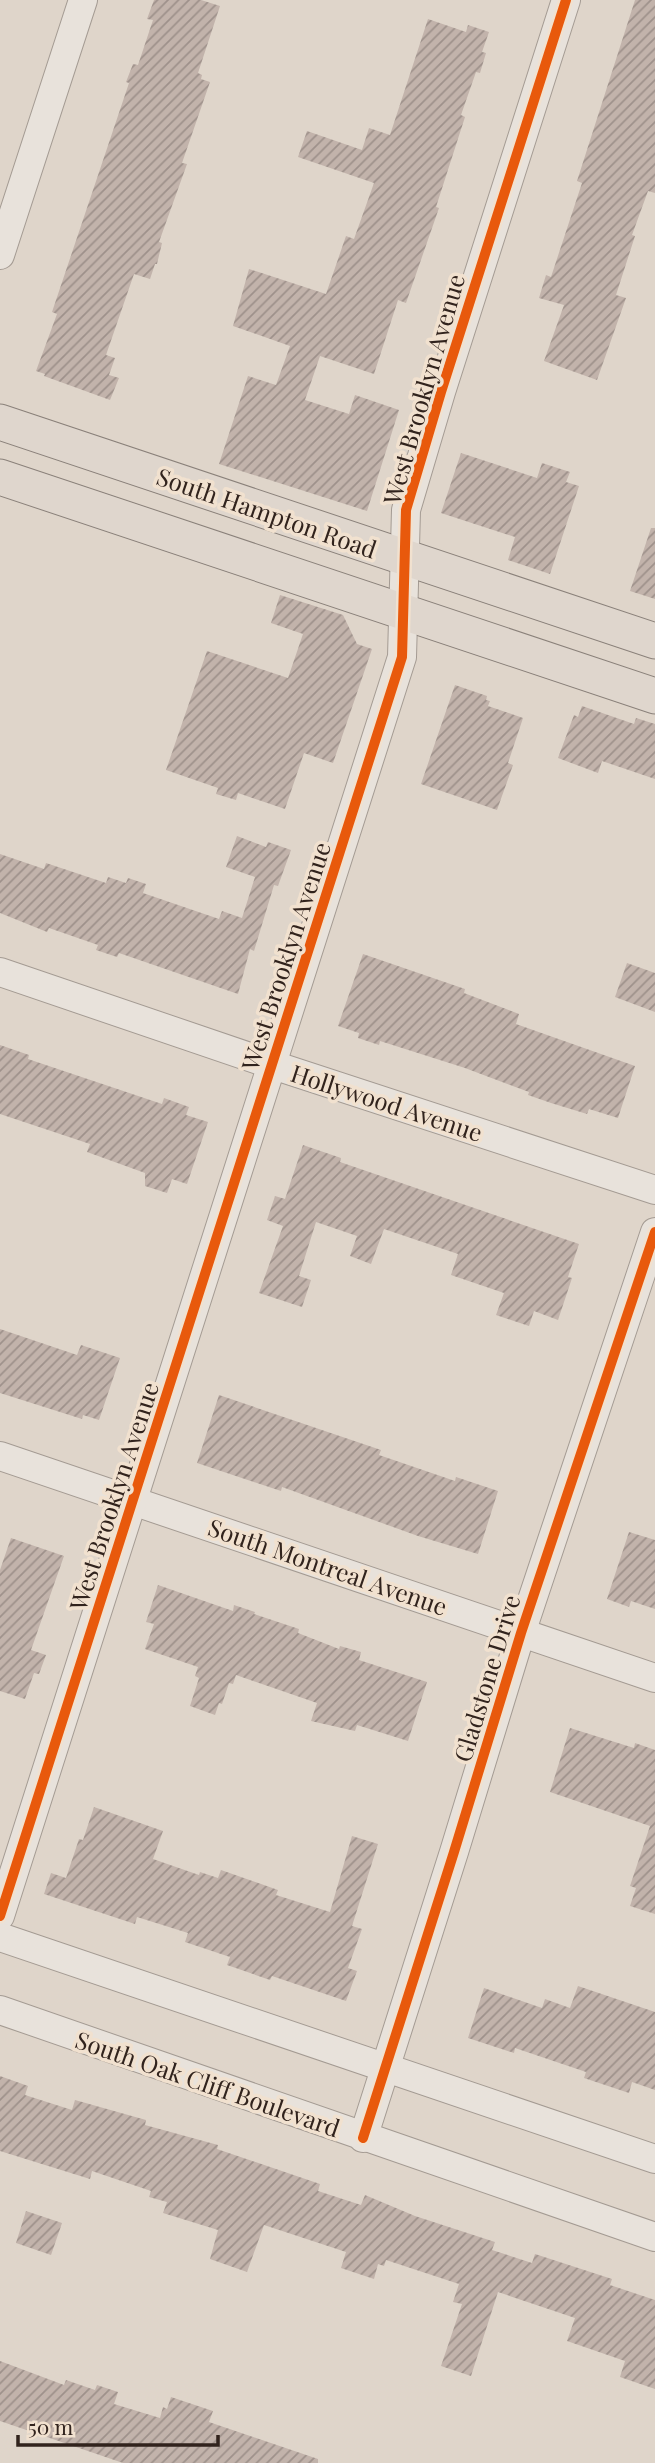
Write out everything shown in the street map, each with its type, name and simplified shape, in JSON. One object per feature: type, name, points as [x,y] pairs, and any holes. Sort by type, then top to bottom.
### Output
[{"type":"main road","name":"South Hampton Road","points":[[0,422],[655,640]]},
{"type":"main road","name":"South Hampton Road","points":[[0,477],[655,696]]},
{"type":"street","points":[[0,255],[83,0]]},
{"type":"street","name":"West Brooklyn Avenue","points":[[0,1916],[402,657],[406,510],[566,0]]},
{"type":"street","name":"Hollywood Avenue","points":[[0,972],[655,1190]]},
{"type":"street","name":"Gladstone Drive","points":[[363,2138],[521,1633],[655,1232]]},
{"type":"street","name":"South Montreal Avenue","points":[[0,1456],[655,1678]]},
{"type":"street","points":[[0,1937],[655,2159]]},
{"type":"street","name":"South Oak Cliff Boulevard","points":[[0,2010],[655,2237]]},
{"type":"building","points":[[154,0],[201,0],[220,6],[198,73],[202,75],[201,79],[210,82],[182,163],[187,164],[159,242],[162,243],[157,264],[150,279],[134,274],[106,355],[115,358],[109,375],[119,378],[110,400],[36,371],[57,314],[52,312],[129,83],[126,82],[133,64],[138,65],[153,20],[147,19]]},
{"type":"building","points":[[635,0],[655,0],[655,193],[648,191],[632,235],[635,236],[616,295],[626,298],[597,380],[544,361],[564,305],[539,298],[546,275],[551,277],[582,183],[577,181]]},
{"type":"building","points":[[428,19],[466,32],[468,25],[489,32],[482,52],[486,53],[480,73],[476,72],[461,115],[465,117],[436,207],[439,208],[406,303],[398,300],[374,374],[320,356],[305,400],[349,414],[355,395],[399,410],[367,511],[219,464],[248,376],[276,385],[290,346],[233,326],[249,269],[326,294],[346,236],[354,239],[374,183],[298,157],[307,131],[362,150],[369,128],[390,135]]},
{"type":"building","points":[[461,453],[537,478],[542,463],[570,472],[566,482],[579,486],[550,574],[508,560],[515,537],[441,513]]},
{"type":"building","points":[[651,528],[655,528],[655,599],[630,591]]},
{"type":"building","points":[[280,595],[343,615],[357,644],[372,649],[333,763],[304,753],[285,809],[238,793],[236,800],[216,794],[218,788],[166,770],[207,651],[288,678],[303,634],[271,623]]},
{"type":"building","points":[[455,685],[487,696],[486,700],[490,701],[488,706],[523,718],[508,763],[513,765],[497,810],[421,784]]},
{"type":"building","points":[[582,706],[634,724],[636,718],[655,724],[655,779],[602,761],[598,773],[558,758],[574,715],[578,717]]},
{"type":"building","points":[[237,836],[266,847],[268,842],[291,850],[278,886],[274,885],[254,951],[250,949],[238,994],[119,953],[117,957],[96,950],[98,945],[49,928],[47,932],[0,913],[0,854],[44,869],[46,863],[106,883],[108,877],[126,883],[128,878],[146,884],[143,893],[219,919],[222,911],[242,918],[255,877],[226,867]]},
{"type":"building","points":[[363,954],[465,989],[464,993],[519,1014],[516,1024],[635,1066],[618,1118],[589,1109],[587,1114],[551,1103],[465,1068],[380,1041],[379,1045],[358,1038],[359,1033],[338,1026]]},
{"type":"building","points":[[627,963],[655,973],[655,1012],[615,997]]},
{"type":"building","points":[[0,1045],[29,1055],[28,1059],[162,1104],[164,1098],[189,1107],[186,1115],[208,1122],[187,1184],[172,1179],[167,1193],[145,1186],[145,1173],[87,1152],[90,1144],[0,1114]]},
{"type":"building","points":[[303,1145],[341,1158],[340,1162],[579,1244],[568,1277],[572,1278],[558,1320],[534,1311],[529,1326],[496,1315],[504,1293],[451,1275],[458,1254],[384,1229],[371,1264],[350,1256],[357,1236],[316,1222],[299,1276],[311,1280],[302,1307],[259,1293],[283,1226],[267,1220],[275,1196],[285,1199]]},
{"type":"building","points":[[0,1329],[77,1355],[81,1345],[120,1358],[99,1420],[83,1415],[82,1419],[0,1393]]},
{"type":"building","points":[[219,1395],[381,1450],[379,1455],[455,1481],[456,1477],[498,1491],[478,1554],[418,1536],[282,1487],[281,1491],[197,1463]]},
{"type":"building","points":[[629,1532],[655,1540],[655,1609],[631,1601],[629,1607],[607,1599]]},
{"type":"building","points":[[11,1538],[64,1556],[31,1650],[46,1655],[39,1674],[34,1673],[25,1699],[0,1691],[0,1570]]},
{"type":"building","points":[[158,1585],[233,1611],[234,1605],[255,1612],[254,1614],[299,1629],[298,1633],[339,1649],[340,1646],[361,1652],[359,1660],[427,1682],[408,1741],[357,1725],[355,1731],[311,1721],[317,1703],[236,1675],[233,1684],[229,1683],[215,1715],[190,1706],[199,1678],[195,1676],[198,1667],[145,1649],[154,1624],[146,1622]]},
{"type":"building","points":[[570,1728],[634,1748],[635,1743],[655,1750],[655,1914],[630,1906],[636,1888],[630,1886],[650,1826],[550,1792]]},
{"type":"building","points":[[94,1807],[163,1831],[153,1859],[199,1875],[200,1872],[218,1878],[221,1870],[278,1890],[276,1895],[330,1912],[352,1836],[378,1844],[352,1926],[362,1929],[348,1968],[357,1971],[346,2001],[272,1976],[270,1980],[227,1965],[230,1957],[185,1942],[188,1933],[137,1917],[135,1924],[44,1894],[51,1873],[66,1878],[79,1839],[83,1840]]},
{"type":"building","points":[[578,1986],[655,2012],[655,2090],[632,2082],[629,2093],[584,2078],[586,2072],[515,2048],[514,2053],[468,2038],[484,1988],[542,2008],[545,1999],[570,2008]]},
{"type":"building","points":[[0,2076],[28,2086],[25,2095],[72,2110],[75,2100],[146,2120],[145,2125],[218,2145],[217,2149],[320,2184],[318,2191],[361,2205],[365,2195],[415,2216],[495,2242],[492,2250],[532,2263],[535,2254],[612,2279],[610,2285],[655,2300],[655,2389],[620,2377],[625,2361],[567,2341],[575,2318],[498,2292],[471,2376],[441,2366],[462,2304],[453,2302],[459,2284],[386,2260],[384,2266],[378,2264],[374,2279],[341,2268],[346,2252],[264,2225],[247,2272],[210,2259],[218,2230],[163,2213],[167,2202],[149,2197],[151,2191],[92,2171],[90,2179],[0,2151]]},
{"type":"building","points":[[26,2211],[62,2223],[51,2255],[16,2243]]},
{"type":"building","points":[[0,2361],[64,2385],[66,2380],[95,2390],[97,2385],[118,2392],[114,2404],[160,2418],[163,2407],[167,2409],[171,2397],[213,2411],[209,2422],[318,2459],[318,2463],[123,2463],[0,2421]]},
{"type":"cycle path","points":[[0,1916],[402,657],[406,510],[566,0]]},
{"type":"cycle path","points":[[363,2138],[521,1633],[655,1232]]}]
